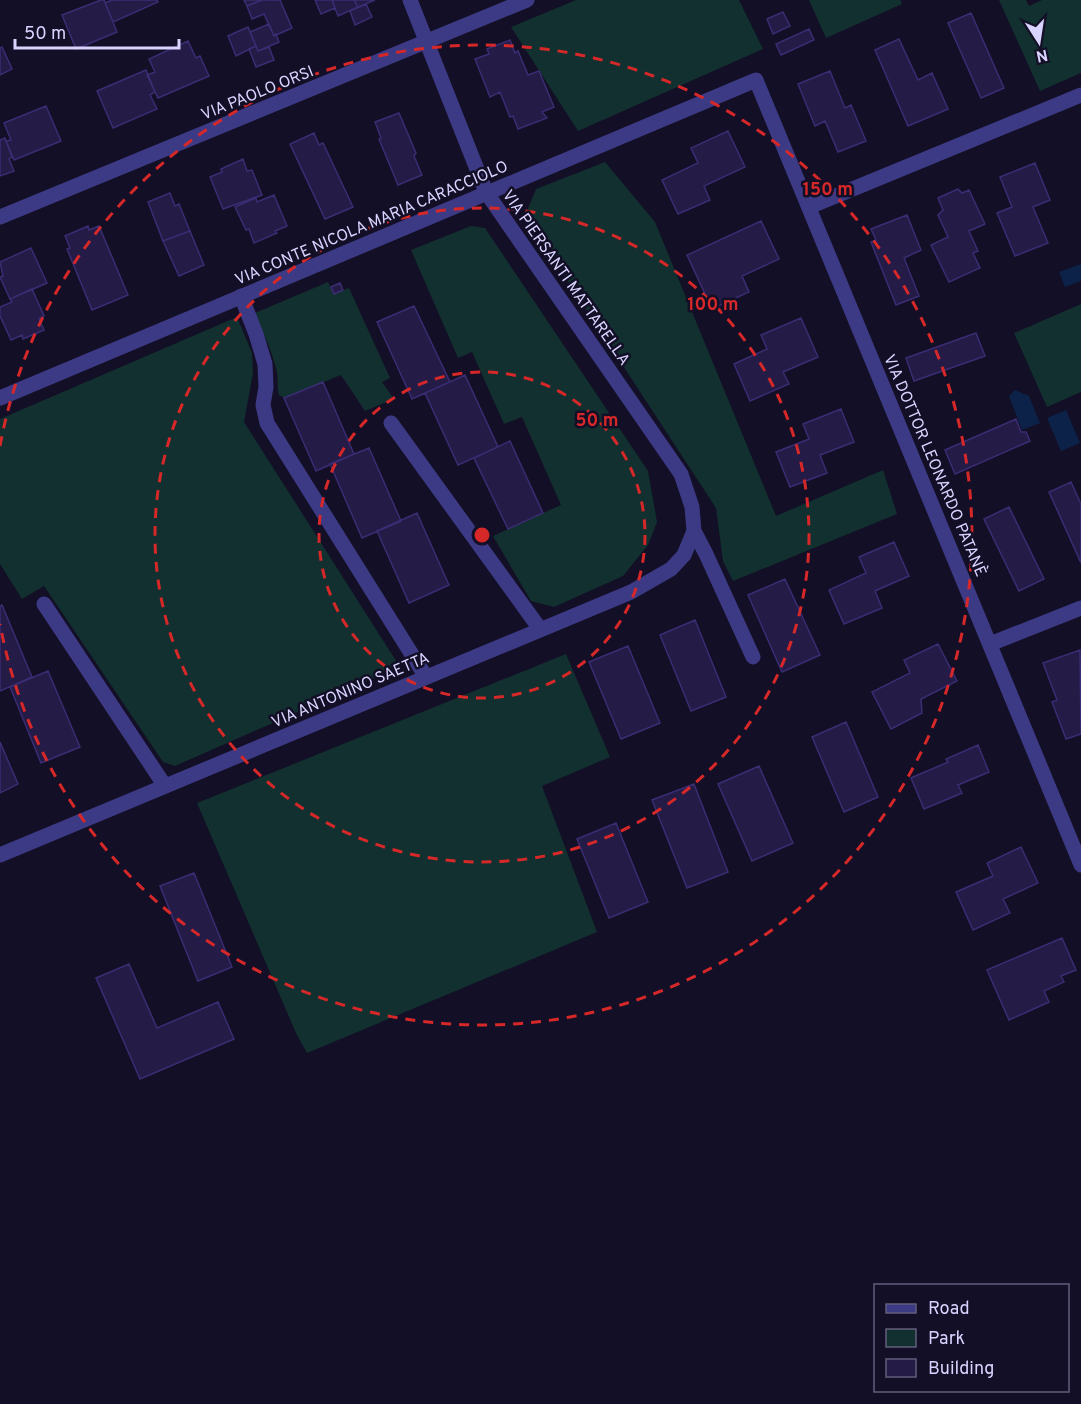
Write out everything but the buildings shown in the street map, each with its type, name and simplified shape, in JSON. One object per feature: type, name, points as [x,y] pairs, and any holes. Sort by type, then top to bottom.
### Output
[{"type":"street","name":"VIA PIERSANTI MATTARELLA","points":[[410,0],[486,192],[681,474],[692,507],[694,531]]},
{"type":"street","name":"VIA PAOLO ORSI","points":[[0,217],[527,0]]},
{"type":"street","name":"VIA CONTE NICOLA MARIA CARACCIOLO","points":[[0,398],[756,80]]},
{"type":"street","name":"VIA DOTTOR LEONARDO PATANÈ","points":[[756,80],[1081,865]]},
{"type":"street","points":[[809,207],[1081,95]]},
{"type":"street","points":[[241,296],[265,364],[266,387],[263,405],[267,423],[426,677]]},
{"type":"street","points":[[391,423],[540,629]]},
{"type":"street","points":[[694,531],[753,657]]},
{"type":"street","name":"VIA ANTONINO SAETTA","points":[[0,855],[631,592],[671,569],[684,555],[694,531]]},
{"type":"street","points":[[44,604],[165,786]]},
{"type":"street","points":[[990,644],[1081,608]]},
{"type":"green space","points":[[576,0],[739,0],[763,49],[578,131],[511,27]]},
{"type":"green space","points":[[809,0],[900,0],[902,4],[826,38]]},
{"type":"green space","points":[[999,0],[1026,0],[1029,6],[1042,0],[1081,0],[1081,73],[1040,91]]},
{"type":"green space","points":[[605,162],[655,222],[776,516],[883,470],[897,514],[733,581],[723,561],[716,508],[525,216],[536,189]]},
{"type":"green space","points":[[471,226],[485,228],[648,471],[657,522],[648,545],[623,576],[554,607],[531,601],[493,536],[561,505],[522,417],[504,424],[472,352],[458,358],[411,250]]},
{"type":"green space","points":[[328,282],[334,294],[349,288],[390,378],[382,382],[394,399],[365,411],[341,375],[284,398],[279,395],[275,364],[255,313]]},
{"type":"green space","points":[[1081,304],[1081,392],[1047,407],[1014,333]]},
{"type":"green space","points":[[237,317],[252,353],[253,373],[244,422],[400,667],[175,766],[163,762],[44,586],[22,599],[0,564],[0,419]]},
{"type":"green space","points":[[566,654],[610,757],[542,786],[597,932],[307,1053],[296,1033],[197,803]]},
{"type":"water","points":[[1081,264],[1081,281],[1065,287],[1059,272]]},
{"type":"water","points":[[1015,390],[1029,396],[1040,423],[1022,430],[1009,396]]},
{"type":"water","points":[[1066,410],[1080,443],[1061,451],[1047,418]]}]
